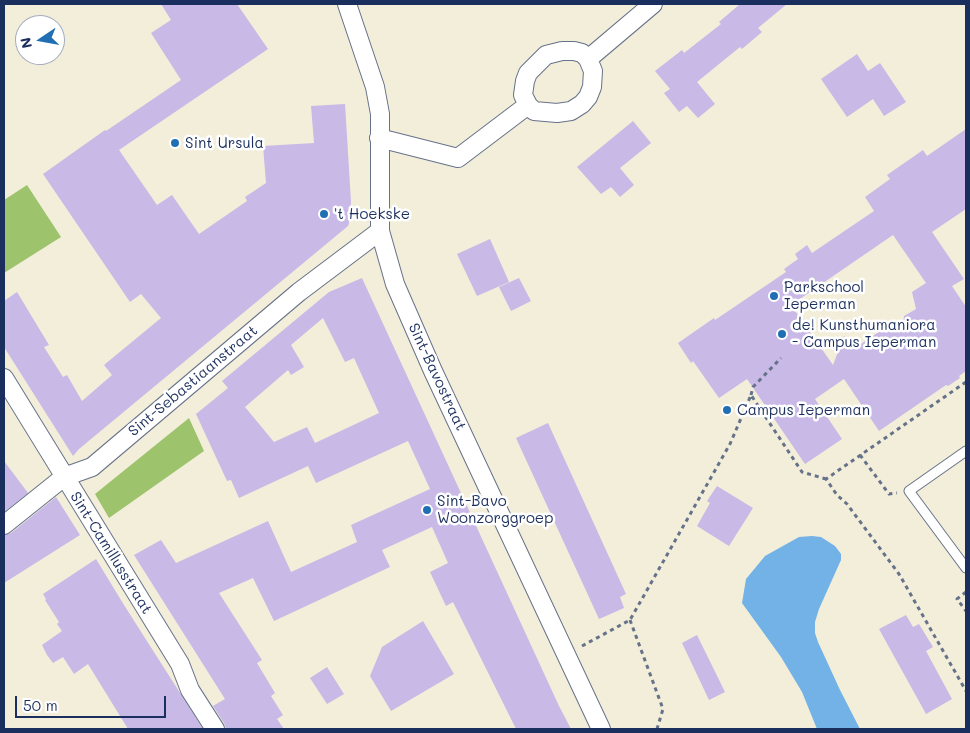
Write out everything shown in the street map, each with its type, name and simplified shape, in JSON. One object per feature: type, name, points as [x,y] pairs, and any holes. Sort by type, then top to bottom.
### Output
[{"type":"street","name":"Sint-Bavostraat","points":[[347,4],[375,87],[380,114],[380,231],[395,284],[601,729]]},
{"type":"street","points":[[588,59],[653,4]]},
{"type":"street","points":[[574,51],[582,53],[588,59],[592,71],[592,87],[588,97],[582,104],[571,111],[557,113],[534,111],[528,105],[523,95],[524,81],[532,68],[546,55],[574,51]]},
{"type":"street","points":[[379,138],[458,158],[528,105]]},
{"type":"street","name":"Sint-Sebastiaanstraat","points":[[4,525],[64,477],[92,467],[299,292],[380,231]]},
{"type":"street","name":"Sint-Camillusstraat","points":[[4,378],[180,664],[190,690],[215,729]]},
{"type":"lane","points":[[966,451],[910,491],[966,568]]},
{"type":"path","points":[[566,654],[630,620],[730,444],[753,387],[781,358]]},
{"type":"path","points":[[826,479],[966,382]]},
{"type":"path","points":[[751,395],[802,472],[826,479],[899,574],[966,691]]},
{"type":"path","points":[[860,455],[889,494],[910,491]]},
{"type":"path","points":[[966,592],[958,599],[966,611]]},
{"type":"path","points":[[630,620],[663,709],[657,729]]},
{"type":"green space","points":[[27,185],[61,237],[4,273],[4,200]]},
{"type":"green space","points":[[189,418],[204,451],[109,518],[95,494]]},
{"type":"water","points":[[799,537],[821,537],[835,546],[841,554],[841,560],[819,609],[815,622],[815,633],[840,690],[860,729],[817,729],[802,692],[781,657],[742,603],[746,579],[765,556]]},
{"type":"building","points":[[161,4],[237,4],[268,49],[119,150],[157,205],[172,195],[199,234],[247,201],[245,197],[266,183],[263,146],[314,143],[311,106],[345,104],[351,202],[349,223],[348,226],[79,449],[73,456],[4,347],[4,301],[17,292],[49,345],[44,347],[63,377],[67,375],[82,401],[112,375],[104,365],[161,318],[141,294],[130,302],[43,174],[181,80],[151,33],[171,20]]},
{"type":"building","points":[[740,4],[787,4],[758,28],[762,32],[742,49],[740,47],[697,82],[715,104],[698,118],[687,106],[679,112],[664,93],[670,89],[655,71],[682,50],[684,53],[721,24],[719,22]]},
{"type":"building","points":[[857,54],[868,71],[880,63],[906,102],[884,116],[873,99],[847,117],[821,79]]},
{"type":"building","points":[[633,121],[651,143],[620,168],[634,185],[620,197],[611,187],[601,194],[577,167]]},
{"type":"building","name":"Parkschool Ieperman","points":[[966,129],[966,209],[932,232],[964,279],[952,286],[966,307],[966,371],[959,376],[960,378],[948,386],[946,385],[879,431],[844,379],[815,399],[842,439],[805,464],[747,379],[719,398],[693,361],[691,363],[678,343],[786,272],[784,269],[798,259],[795,254],[807,245],[812,253],[874,211],[865,197],[890,179],[887,175],[923,150],[927,156]],"holes":[[[893,235],[926,283],[912,292],[916,309],[904,316],[903,326],[889,325],[858,346],[844,336],[833,365],[791,305]]]},
{"type":"building","points":[[490,239],[509,282],[477,296],[457,254]]},
{"type":"building","name":"Sint-Bavo Woonzorggroep","points":[[362,278],[571,729],[516,729],[453,602],[446,606],[430,572],[448,563],[432,527],[382,550],[390,567],[274,621],[253,578],[219,593],[262,660],[257,663],[275,693],[271,696],[283,715],[277,719],[284,729],[226,729],[213,706],[225,699],[134,555],[161,540],[176,563],[268,521],[291,572],[357,542],[351,525],[430,489],[408,441],[316,483],[308,466],[239,498],[231,480],[227,481],[196,414],[228,388],[222,381],[329,292]],"holes":[[[323,318],[345,362],[354,358],[379,413],[315,443],[307,427],[274,442],[245,407],[288,370],[291,375],[304,367],[291,345]]]},
{"type":"building","points":[[519,278],[531,301],[511,311],[499,287]]},
{"type":"building","points":[[548,423],[626,594],[620,597],[624,608],[599,619],[516,438]]},
{"type":"building","points":[[4,461],[28,493],[4,512]]},
{"type":"building","points":[[717,486],[753,508],[729,546],[697,526],[710,503],[707,501]]},
{"type":"building","points":[[56,497],[80,535],[4,583],[4,535],[11,533]]},
{"type":"building","points":[[96,559],[203,729],[128,729],[88,664],[74,674],[63,657],[53,663],[47,655],[42,645],[62,631],[43,594]]},
{"type":"building","points":[[906,615],[913,627],[919,624],[933,647],[926,651],[952,699],[926,714],[879,629]]},
{"type":"building","points":[[423,621],[454,674],[391,711],[370,676],[382,647]]},
{"type":"building","points":[[697,635],[725,692],[709,700],[682,643]]},
{"type":"building","points":[[327,667],[344,694],[327,704],[310,678]]},
{"type":"place","name":"Sint Ursula","points":[[175,143]]},
{"type":"place","name":"'t Hoekske","points":[[324,214]]},
{"type":"place","name":"Parkschool Ieperman","points":[[774,296]]},
{"type":"place","name":"de! Kunsthumaniora - Campus Ieperman","points":[[782,334]]},
{"type":"place","name":"Campus Ieperman","points":[[727,410]]},
{"type":"place","name":"Sint-Bavo Woonzorggroep","points":[[427,510]]}]
